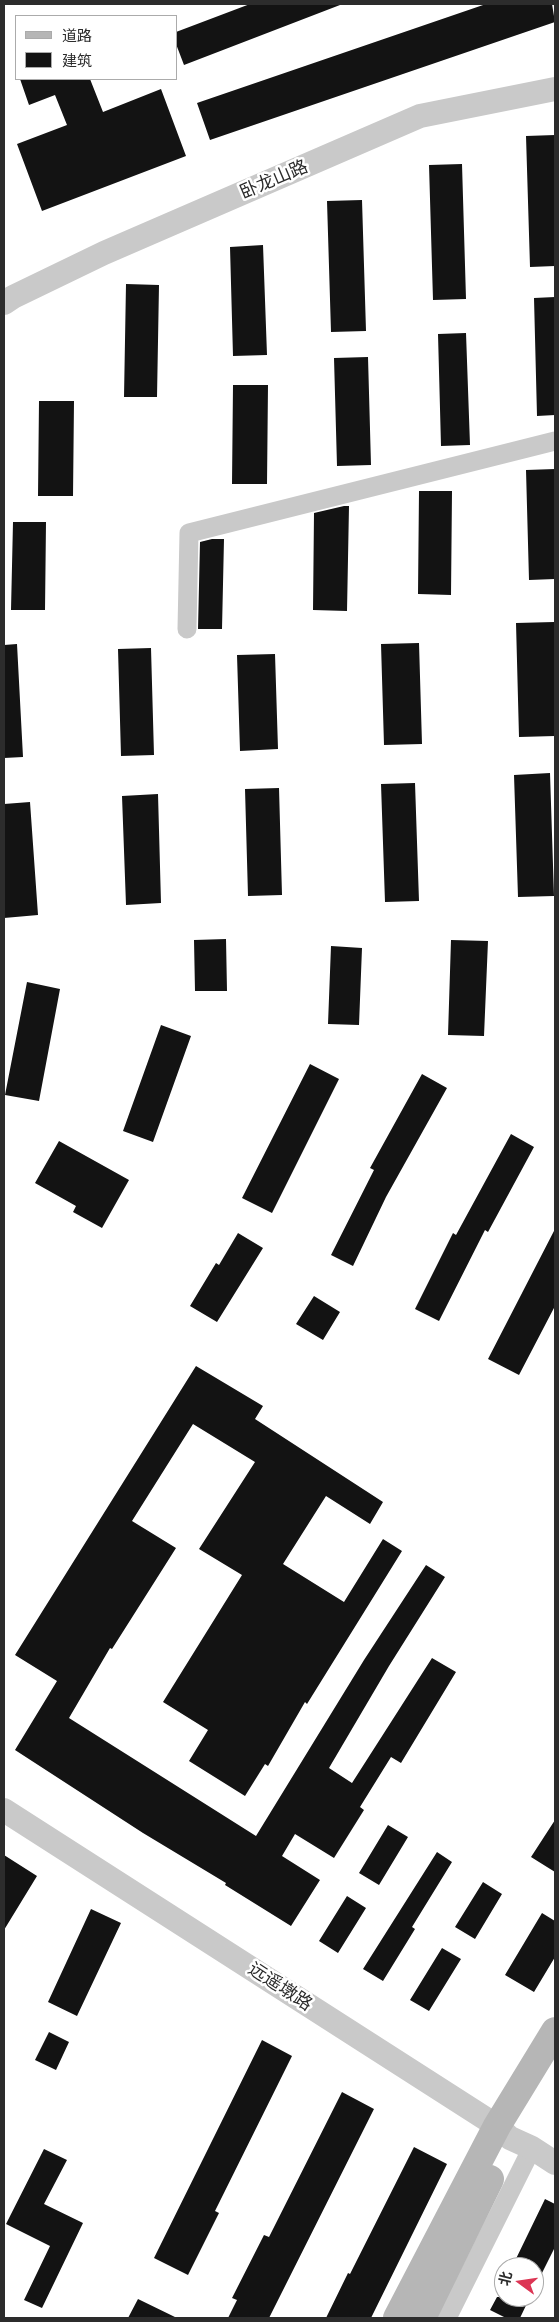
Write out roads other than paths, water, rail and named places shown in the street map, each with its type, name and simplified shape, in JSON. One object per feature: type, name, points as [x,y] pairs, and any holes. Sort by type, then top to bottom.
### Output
[{"type":"main road","points":[[397,2318],[513,2137],[555,2031]]},
{"type":"main road","points":[[422,2318],[513,2137],[555,2062]]},
{"type":"street","name":"卧龙山路","points":[[4,303],[12,297],[104,253],[420,116],[555,88]]},
{"type":"street","points":[[187,628],[189,533],[555,441]]},
{"type":"street","name":"远遥墩路","points":[[4,1810],[555,2163]]},
{"type":"street","points":[[447,2318],[513,2137]]}]
